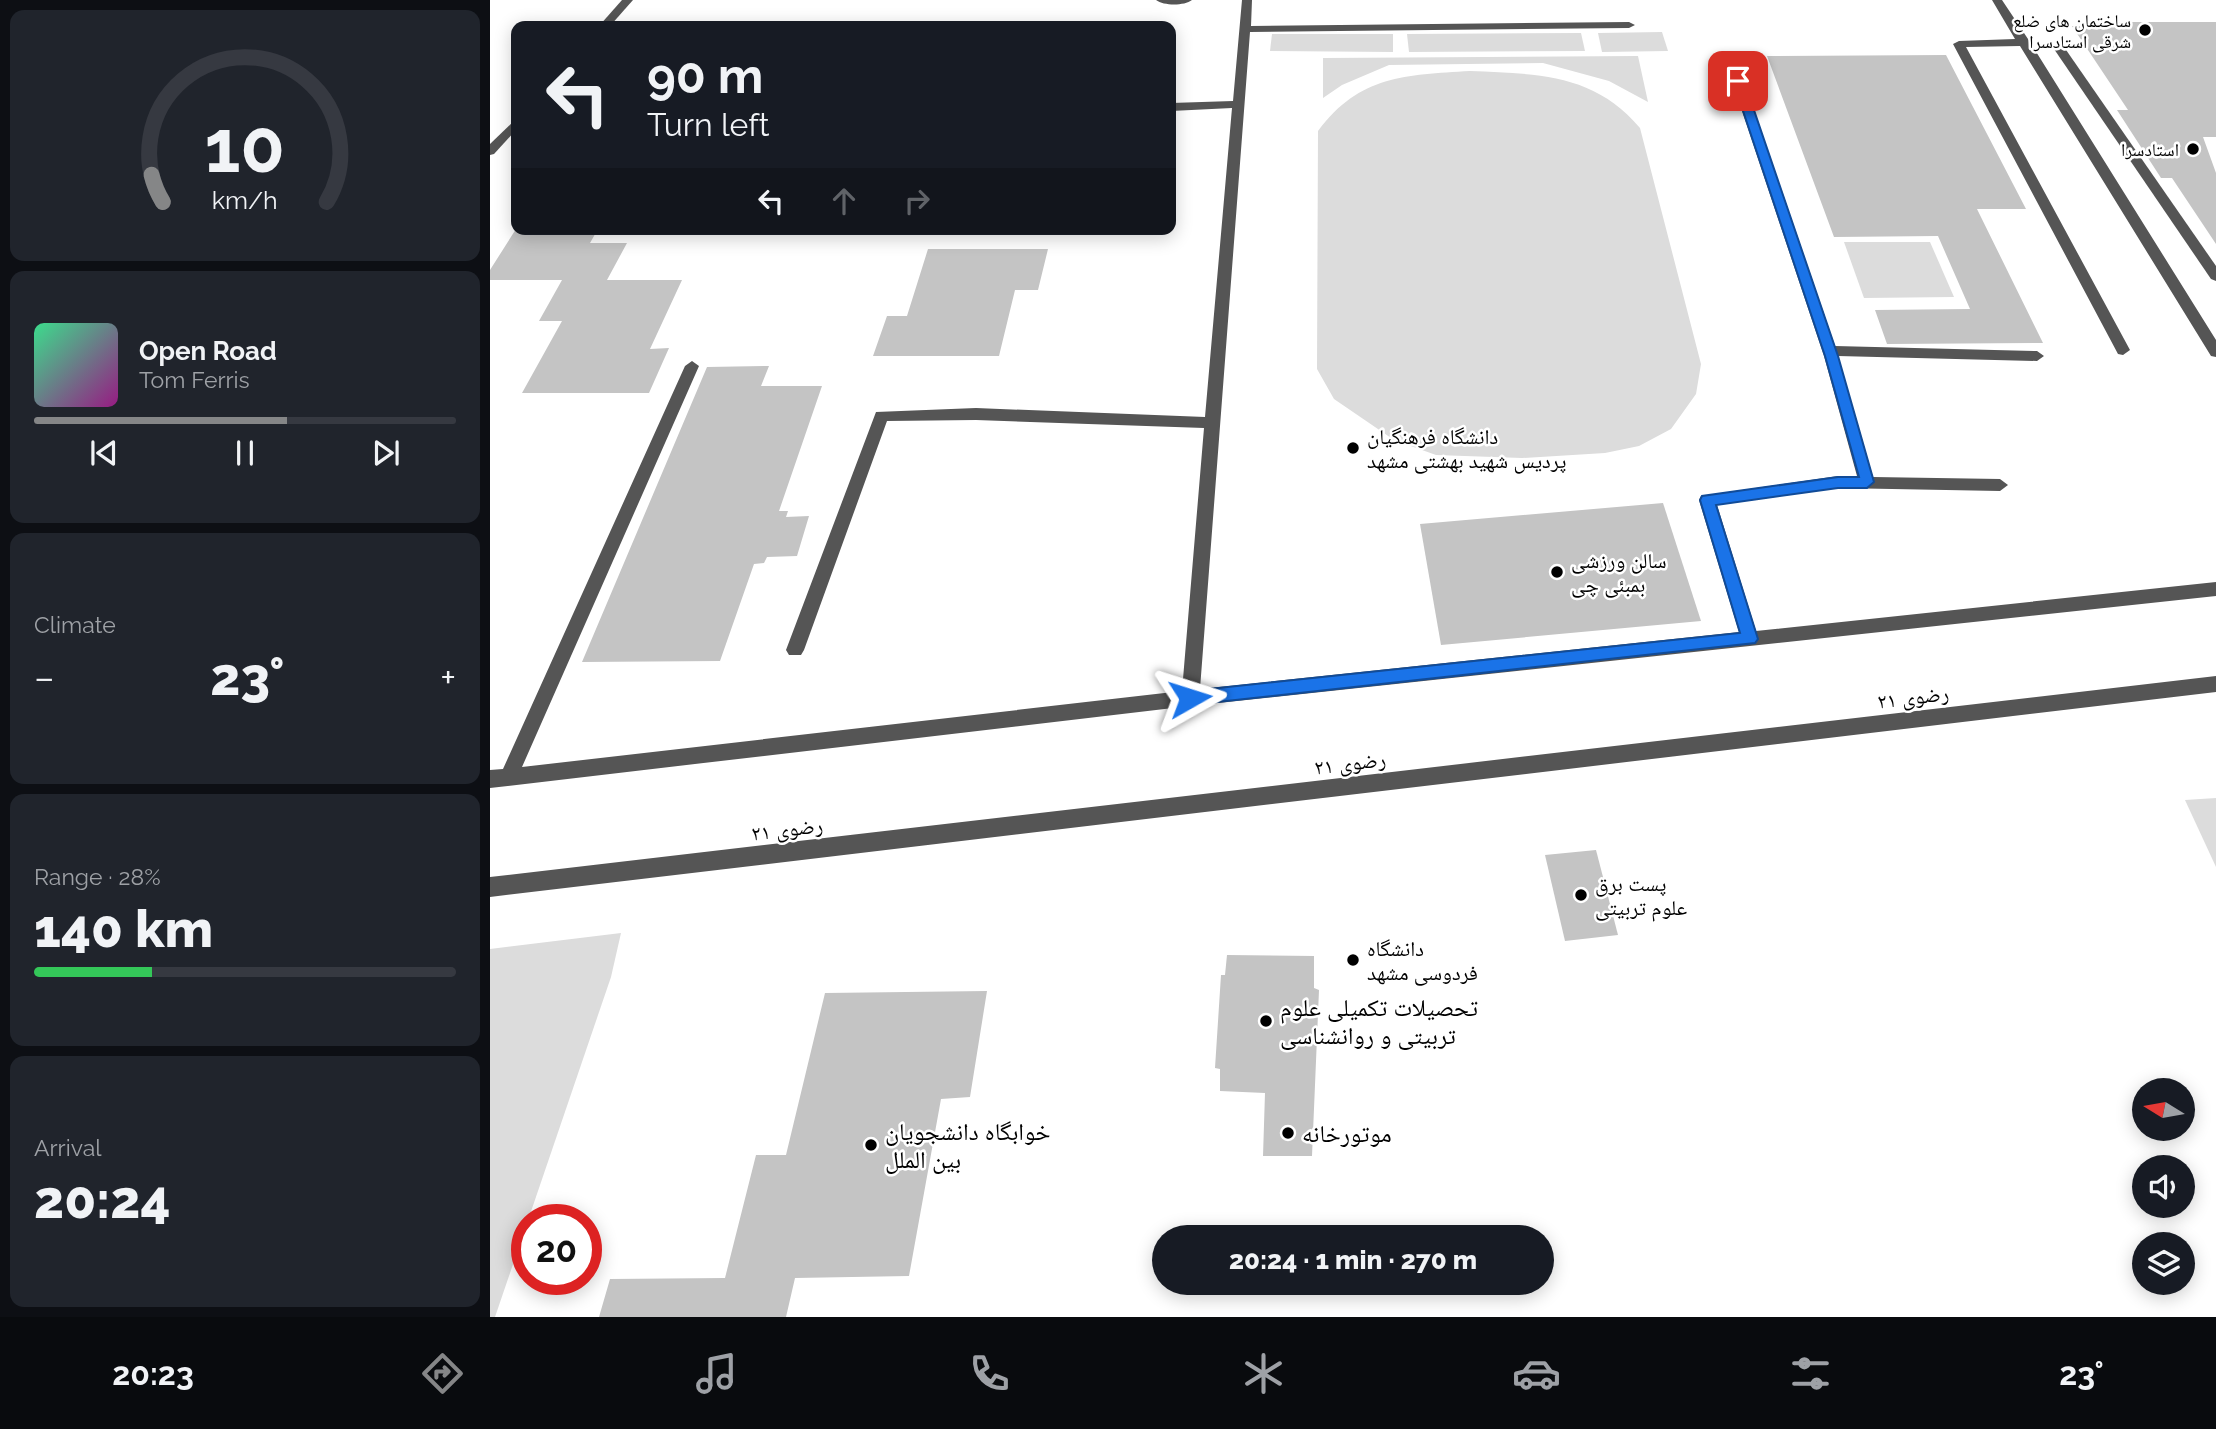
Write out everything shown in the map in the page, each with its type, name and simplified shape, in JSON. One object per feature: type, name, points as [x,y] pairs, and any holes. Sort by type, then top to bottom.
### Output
[{"type":"street","points":[[609,21],[628,0]]},
{"type":"street","points":[[1161,0],[1186,0]]},
{"type":"street","points":[[1190,698],[1247,0]]},
{"type":"street","points":[[1997,0],[2216,352]]},
{"type":"street","points":[[1245,29],[1629,25]]},
{"type":"street","points":[[2024,43],[1959,44],[2123,350]]},
{"type":"street","points":[[2060,49],[2216,276]]},
{"type":"street","points":[[1730,57],[1829,351],[1867,482]]},
{"type":"street","points":[[1176,107],[1238,104]]},
{"type":"street","points":[[490,151],[511,128]]},
{"type":"street","points":[[1829,351],[2037,356]]},
{"type":"street","points":[[509,776],[692,366]]},
{"type":"street","points":[[795,650],[881,416],[976,414],[1212,423]]},
{"type":"street","points":[[1750,639],[1707,500],[1838,482],[2000,485]]},
{"type":"street","points":[[490,779],[1190,698],[2216,589]]},
{"type":"street","name":"رضوی ۲۱","points":[[490,887],[2216,684]]},
{"type":"shaded area","points":[[1662,32],[1668,51],[1602,52],[1598,33]]},
{"type":"shaded area","points":[[1581,33],[1585,51],[1409,52],[1407,34]]},
{"type":"shaded area","points":[[1272,34],[1393,34],[1393,52],[1270,51]]},
{"type":"shaded area","points":[[1638,56],[1648,102],[1609,81],[1543,63],[1389,65],[1342,85],[1323,98],[1323,58]]},
{"type":"shaded area","points":[[1470,71],[1541,76],[1584,87],[1603,96],[1640,128],[1701,364],[1696,394],[1671,429],[1639,446],[1605,453],[1522,458],[1436,455],[1394,440],[1334,399],[1317,369],[1318,131],[1334,113],[1367,88],[1404,77]]},
{"type":"shaded area","points":[[1844,242],[1930,242],[1954,297],[1864,298]]},
{"type":"shaded area","points":[[2216,798],[2216,867],[2185,800]]},
{"type":"shaded area","points":[[621,933],[611,977],[534,1204],[511,1204],[511,1270],[495,1317],[490,1317],[490,949]]},
{"type":"building","points":[[2114,22],[2216,22],[2216,137],[2203,137],[2216,173],[2216,244],[2172,178],[2161,178],[2117,110],[2128,110],[2072,26],[2117,26]]},
{"type":"building","points":[[1946,55],[2026,209],[1977,209],[2043,343],[1887,344],[1875,310],[1970,309],[1938,236],[1834,237],[1767,56]]},
{"type":"building","points":[[512,235],[595,235],[590,243],[627,243],[607,280],[682,280],[650,349],[669,348],[649,393],[522,393],[562,321],[539,321],[562,280],[490,280],[490,270]]},
{"type":"building","points":[[928,249],[1048,249],[1038,290],[1015,290],[999,356],[873,356],[887,316],[907,316]]},
{"type":"building","points":[[769,366],[761,386],[822,386],[779,511],[788,511],[786,517],[809,516],[797,556],[767,557],[764,563],[754,564],[720,661],[582,662],[707,367]]},
{"type":"building","name":"سالن ورزشی بمبئی چی","points":[[1663,503],[1701,621],[1441,645],[1420,524]]},
{"type":"building","name":"پست برق علوم تربیتی","points":[[1596,850],[1618,935],[1565,941],[1545,855]]},
{"type":"building","name":"تحصیلات تکمیلی علوم تربیتی و روانشناسی","points":[[1227,955],[1314,956],[1314,988],[1319,990],[1312,1156],[1263,1156],[1265,1093],[1220,1091],[1220,1069],[1215,1068],[1221,975],[1225,975]]},
{"type":"building","name":"خوابگاه دانشجویان بین الملل","points":[[987,991],[970,1097],[941,1099],[909,1276],[795,1278],[786,1317],[599,1317],[610,1279],[725,1278],[756,1155],[786,1155],[825,993]]},
{"type":"place","name":"ساختمان های ضلع شرقی استادسرا","points":[[2145,30]]},
{"type":"place","name":"استادسرا","points":[[2193,149]]},
{"type":"place","name":"دانشگاه فرهنگیان پردیس شهید بهشتی مشهد","points":[[1353,448]]},
{"type":"place","name":"سالن ورزشی بمبئی چی","points":[[1557,572]]},
{"type":"place","name":"پست برق علوم تربیتی","points":[[1581,895]]},
{"type":"place","name":"دانشگاه فردوسی مشهد","points":[[1353,960]]},
{"type":"place","name":"تحصیلات تکمیلی علوم تربیتی و روانشناسی","points":[[1266,1021]]},
{"type":"place","name":"موتورخانه","points":[[1288,1133]]},
{"type":"place","name":"خوابگاه دانشجویان بین الملل","points":[[871,1145]]},
{"type":"route","points":[[1190,698],[1750,639],[1707,500],[1838,482],[1867,482],[1831,356],[1738,81]]}]
